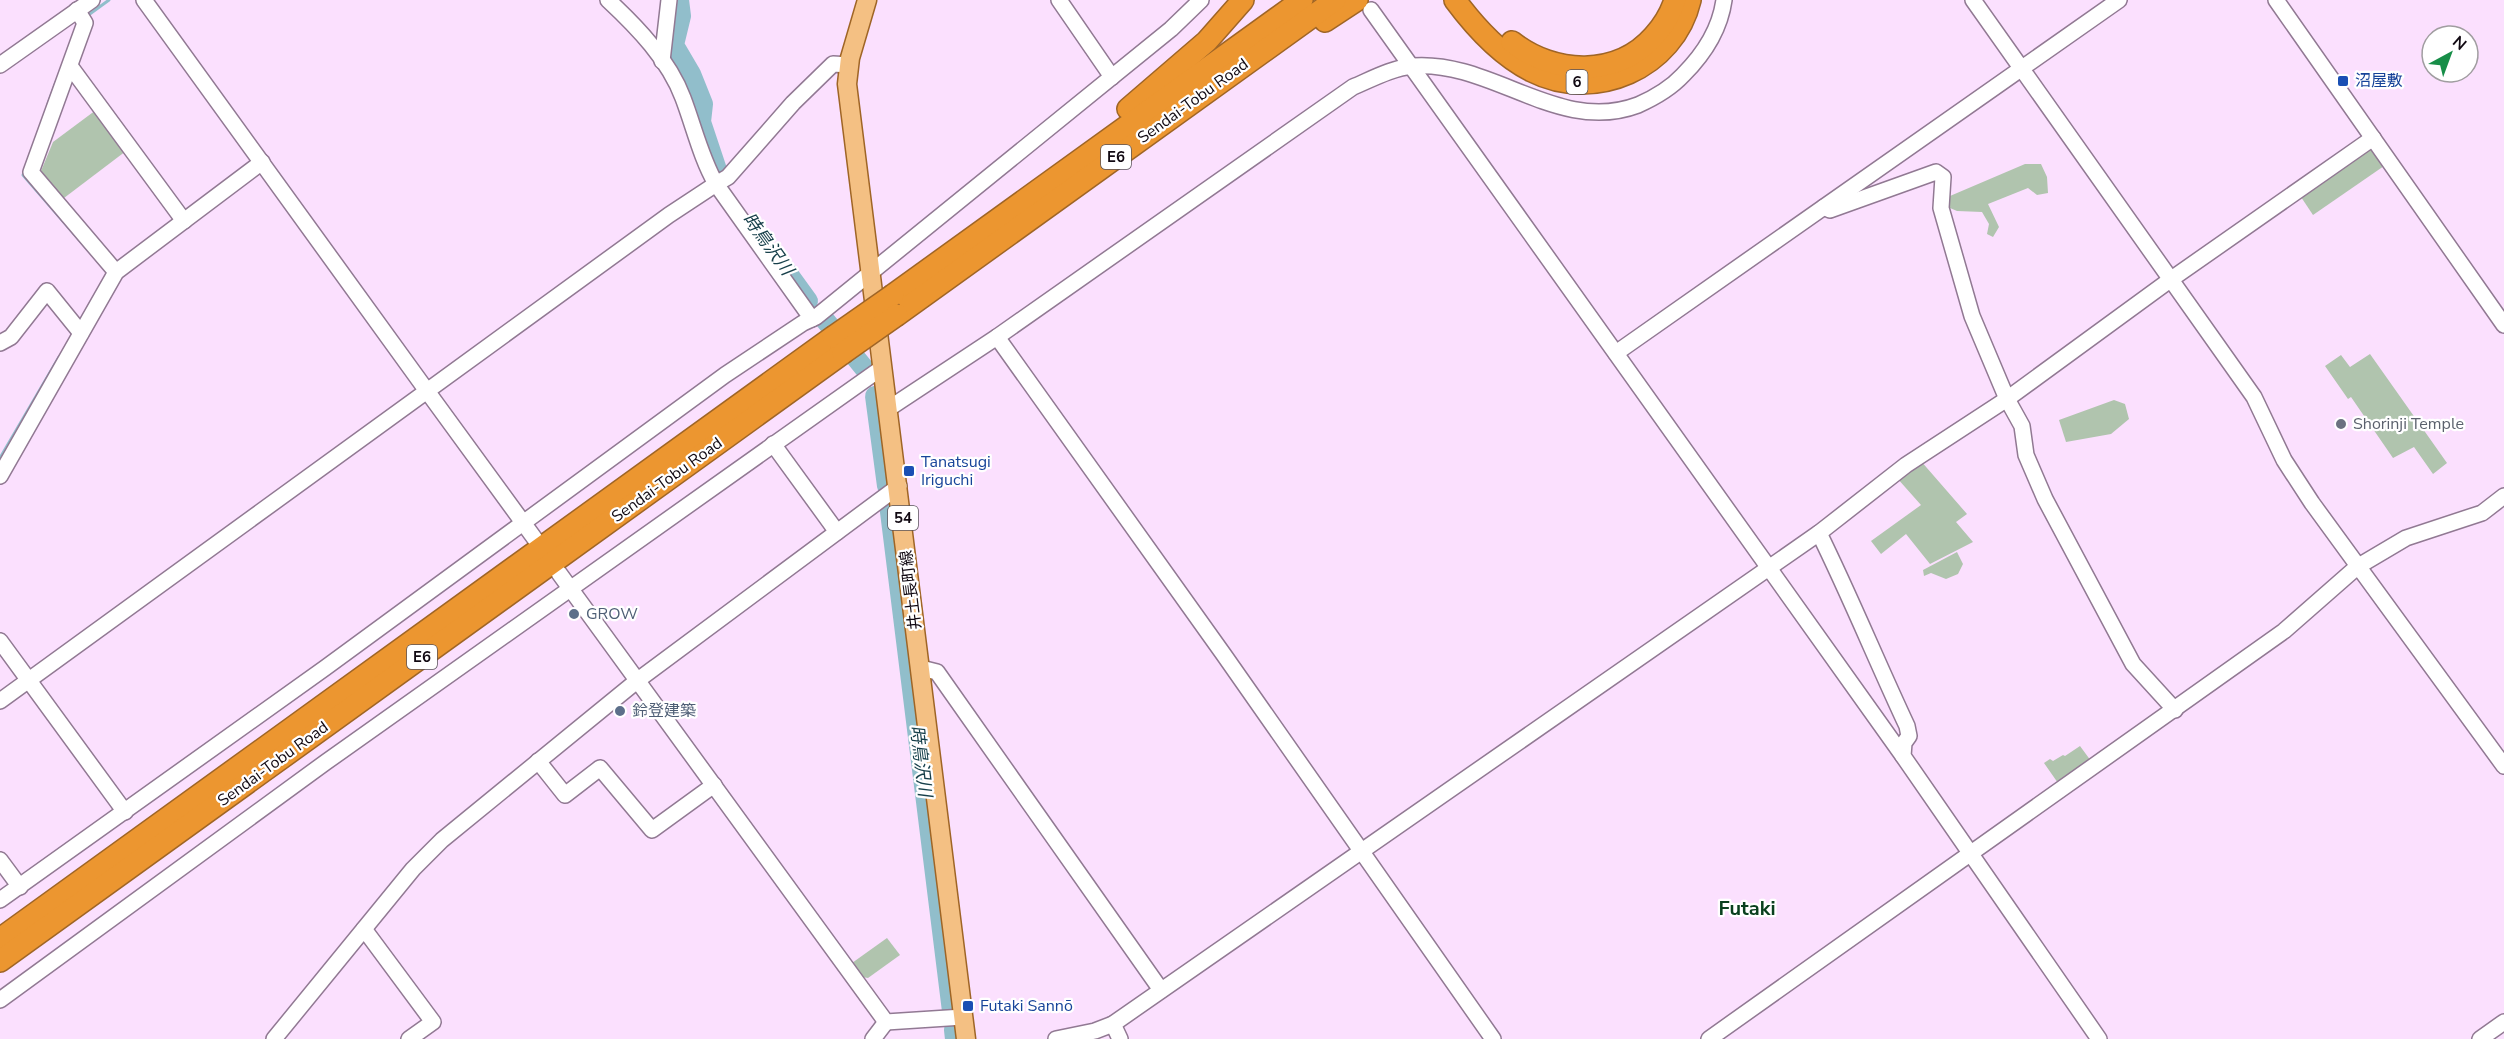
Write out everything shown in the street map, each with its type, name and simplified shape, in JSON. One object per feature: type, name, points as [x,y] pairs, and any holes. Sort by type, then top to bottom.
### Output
[{"type":"highway","points":[[953,251],[1171,74],[1222,26],[1243,0]]},
{"type":"highway","name":"Sendai-Tobu Road","points":[[895,305],[953,251],[1302,0]]},
{"type":"highway","name":"Sendai-Tobu Road","points":[[0,939],[838,345],[1335,0]]},
{"type":"highway","name":"6","points":[[1455,0],[1494,44],[1515,61],[1534,72],[1552,78],[1589,83],[1608,81],[1626,74],[1642,67],[1658,55],[1680,27],[1690,0]]},
{"type":"highway","name":"6","points":[[1472,0],[1498,30],[1529,54],[1560,65],[1578,68],[1607,65],[1635,53],[1659,30],[1675,0]]},
{"type":"highway","points":[[1229,75],[1273,57],[1364,5]]},
{"type":"highway","name":"Sendai-Tobu Road","points":[[0,961],[838,345]]},
{"type":"main road","name":"井土長町線","points":[[867,0],[849,65],[847,84],[899,486],[966,1039]]},
{"type":"street","points":[[0,65],[92,0]]},
{"type":"street","points":[[144,0],[535,539]]},
{"type":"street","points":[[608,0],[646,38],[662,61],[682,95],[707,168],[716,184],[812,319]]},
{"type":"street","points":[[662,61],[669,0]]},
{"type":"street","points":[[1059,0],[1112,77]]},
{"type":"street","points":[[0,900],[125,812],[725,375],[812,319],[1171,29],[1201,0]]},
{"type":"street","points":[[888,409],[997,337],[1353,87],[1392,70],[1413,66],[1458,71],[1493,81],[1534,99],[1572,110],[1599,113],[1626,109],[1671,88],[1699,59],[1713,35],[1724,0]]},
{"type":"street","points":[[1973,0],[2254,397],[2284,460],[2357,567],[2504,766]]},
{"type":"street","points":[[1616,353],[2119,0]]},
{"type":"street","points":[[2282,2],[2373,138],[2504,325]]},
{"type":"street","points":[[1364,5],[1413,66],[1767,568],[1903,756],[2099,1039]]},
{"type":"street","points":[[77,10],[85,23],[31,172],[116,272]]},
{"type":"street","points":[[0,701],[669,216],[728,177],[793,103],[833,64],[849,65]]},
{"type":"street","points":[[70,66],[184,221]]},
{"type":"street","points":[[1056,1039],[1095,1031],[1113,1024],[1819,532],[1906,465],[2007,399],[2170,280],[2373,138]]},
{"type":"street","points":[[0,476],[116,272],[262,162]]},
{"type":"street","points":[[1824,207],[1830,210],[1936,172],[1943,177],[1941,208],[1972,316],[2007,399],[2022,426],[2026,455],[2045,499],[2133,664],[2175,710]]},
{"type":"street","points":[[0,343],[11,337],[47,291],[81,333]]},
{"type":"street","points":[[997,337],[1362,851],[1492,1039]]},
{"type":"street","points":[[0,1000],[326,762],[883,367]]},
{"type":"street","points":[[773,444],[837,532]]},
{"type":"street","points":[[281,1036],[413,869],[442,840],[638,680],[899,486]]},
{"type":"street","points":[[1708,1039],[1971,855],[2284,631],[2357,567],[2406,538],[2482,513],[2504,496]]},
{"type":"street","points":[[1819,532],[1908,726],[1909,736],[1904,743],[1903,756]]},
{"type":"street","points":[[559,573],[886,1023]]},
{"type":"street","points":[[0,641],[125,812]]},
{"type":"street","points":[[921,668],[937,672],[1161,990]]},
{"type":"street","points":[[538,761],[565,795],[600,768],[652,830],[714,785]]},
{"type":"street","points":[[0,860],[20,887]]},
{"type":"street","points":[[364,929],[433,1022],[409,1039]]},
{"type":"street","points":[[873,1039],[886,1023],[963,1017]]},
{"type":"street","points":[[2480,1039],[2504,1022]]},
{"type":"street","points":[[1113,1024],[1120,1039]]},
{"type":"green space","points":[[96,110],[126,151],[64,198],[41,171],[53,142]]},
{"type":"green space","points":[[2369,149],[2384,166],[2313,215],[2301,197]]},
{"type":"green space","points":[[2025,164],[2041,164],[2047,177],[2048,193],[2037,195],[2028,188],[1988,204],[1999,227],[1993,237],[1987,234],[1989,224],[1982,212],[1957,211],[1950,208],[1946,201],[1950,196]]},
{"type":"green space","points":[[2370,354],[2447,463],[2433,474],[2414,447],[2393,458],[2351,397],[2348,399],[2325,366],[2341,355],[2350,367]]},
{"type":"green space","points":[[2114,400],[2125,404],[2129,419],[2111,434],[2066,442],[2059,420]]},
{"type":"green space","points":[[1920,460],[1967,514],[1956,522],[1973,542],[1930,564],[1906,534],[1881,554],[1871,541],[1921,505],[1897,478]]},
{"type":"green space","points":[[1957,552],[1963,564],[1958,574],[1946,579],[1931,573],[1924,576],[1923,570]]},
{"type":"green space","points":[[2080,746],[2091,761],[2058,783],[2044,763],[2050,759],[2053,761],[2065,756]]},
{"type":"green space","points":[[887,938],[900,955],[868,978],[862,977],[852,963]]},
{"type":"waterway","points":[[87,16],[109,0]]},
{"type":"waterway","name":"時鳥沢川","points":[[679,0],[681,16],[674,45],[691,74],[703,104],[701,122],[719,176]]},
{"type":"waterway","points":[[48,104],[56,82]]},
{"type":"waterway","points":[[25,170],[23,175],[88,250]]},
{"type":"waterway","name":"時鳥沢川","points":[[787,272],[808,301]]},
{"type":"waterway","name":"時鳥沢川","points":[[825,320],[864,368]]},
{"type":"waterway","points":[[0,458],[59,357]]},
{"type":"waterway","name":"時鳥沢川","points":[[875,396],[887,486]]},
{"type":"waterway","name":"時鳥沢川","points":[[890,512],[952,1011]]},
{"type":"waterway","name":"時鳥沢川","points":[[954,1030],[955,1039]]},
{"type":"place","name":"沼屋敷","points":[[2343,81]]},
{"type":"place","name":"Shorinji Temple","points":[[2341,424]]},
{"type":"place","name":"Tanatsugi Iriguchi","points":[[909,471]]},
{"type":"place","name":"GROW","points":[[574,614]]},
{"type":"place","name":"鈴登建築","points":[[620,711]]},
{"type":"place","name":"Futaki Sannō","points":[[968,1006]]},
{"type":"district","name":"Futaki","points":[[1747,908]]}]
